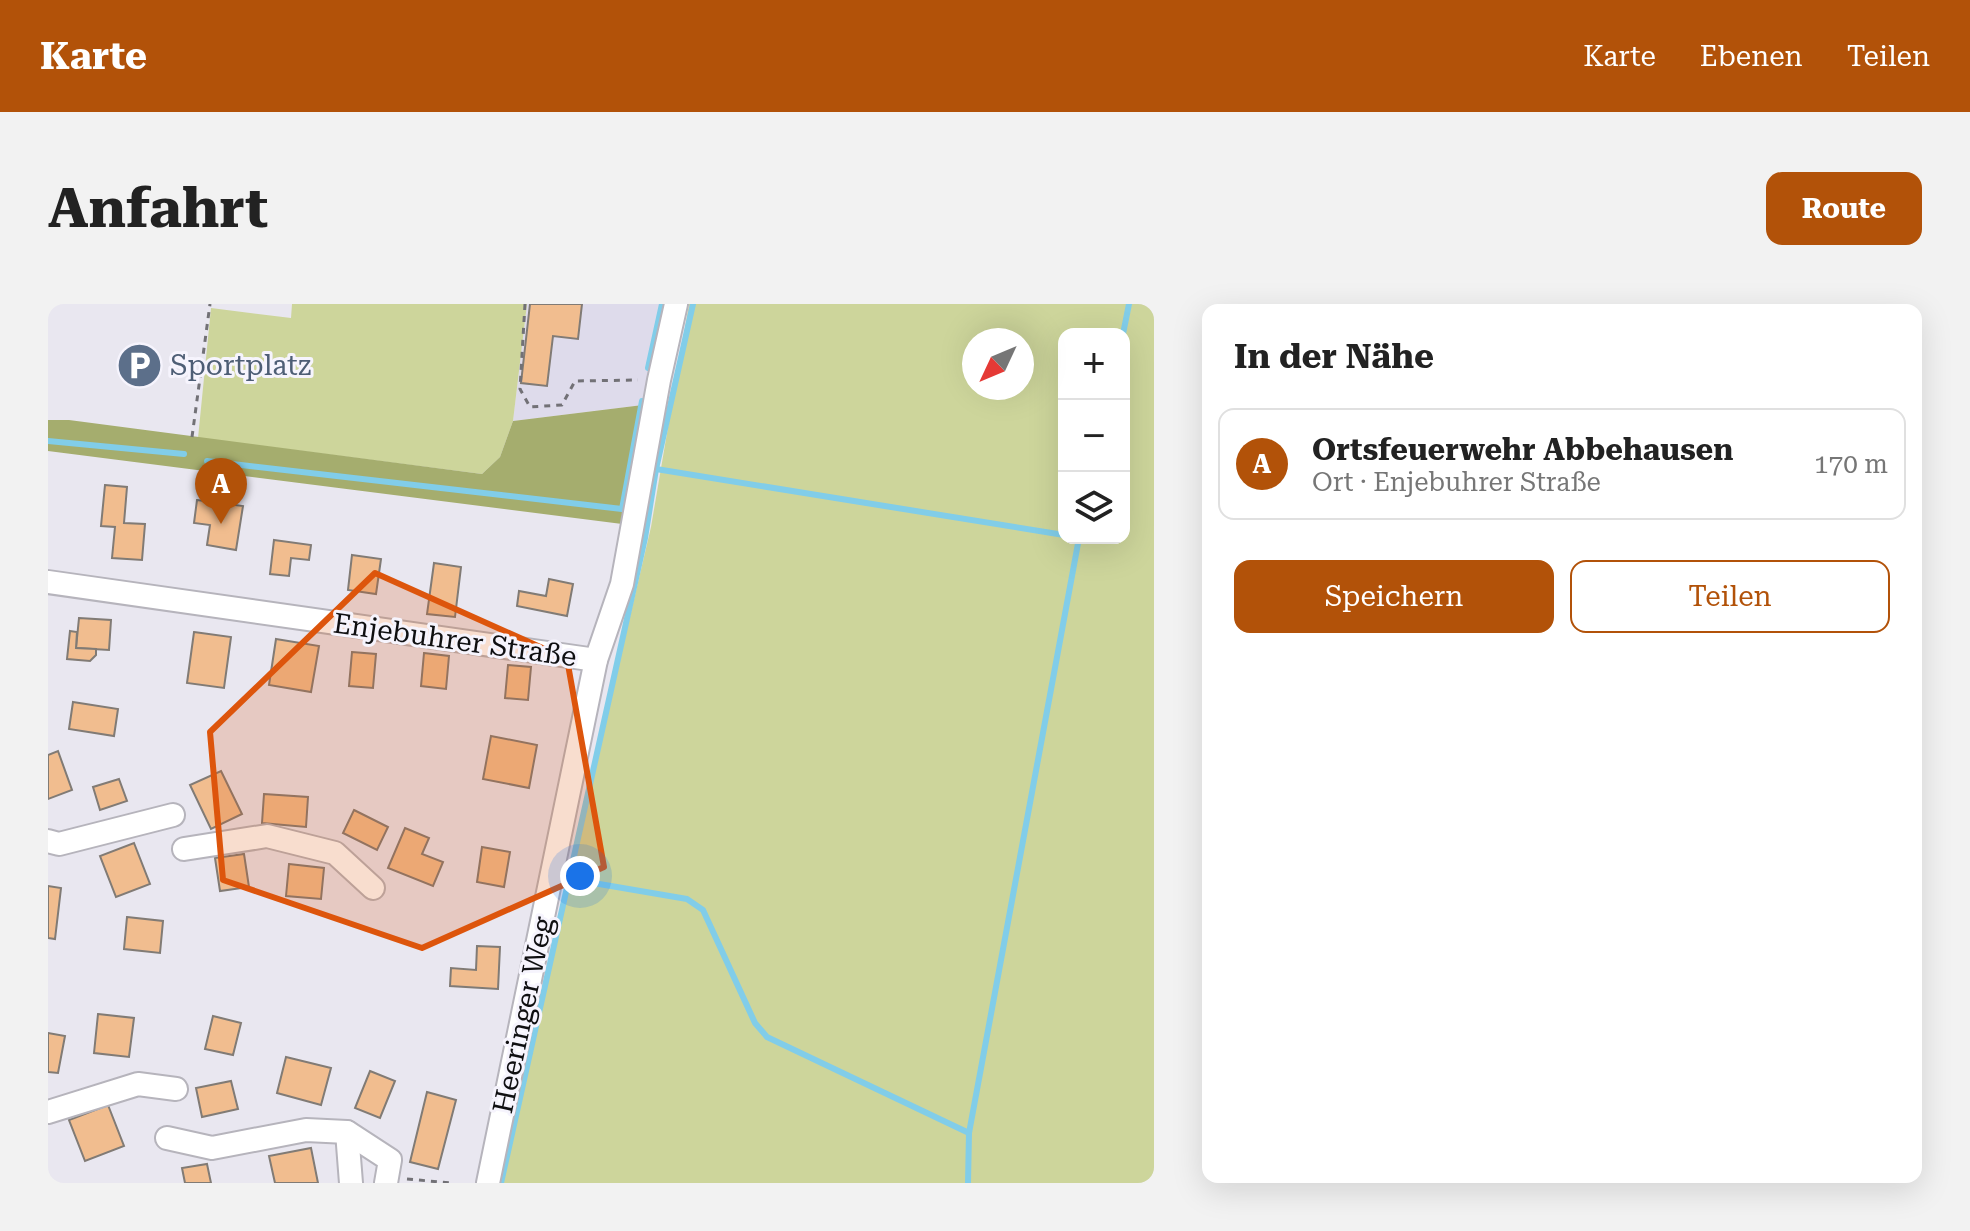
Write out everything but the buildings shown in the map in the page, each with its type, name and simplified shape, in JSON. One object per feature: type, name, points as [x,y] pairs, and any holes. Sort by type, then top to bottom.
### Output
[{"type":"street","name":"Enjebuhrer Straße","points":[[48,582],[596,660],[622,584],[676,304]]},
{"type":"street","name":"Heeringer Weg","points":[[488,1183],[596,660]]},
{"type":"street","points":[[48,841],[59,844],[173,815]]},
{"type":"street","points":[[184,849],[267,836],[335,853],[373,888]]},
{"type":"street","points":[[48,1112],[138,1084],[176,1089]]},
{"type":"street","points":[[167,1138],[212,1148],[306,1130],[347,1132],[390,1160],[386,1180]]},
{"type":"street","points":[[347,1132],[351,1183]]},
{"type":"path","points":[[192,437],[210,304]]},
{"type":"path","points":[[525,304],[520,389],[530,407],[562,405],[575,381],[659,380]]},
{"type":"path","points":[[386,1180],[451,1183]]},
{"type":"highlighted area","points":[[375,573],[567,659],[604,867],[422,948],[223,880],[210,732]]},
{"type":"shaded area","points":[[527,304],[672,304],[651,404],[513,421]]},
{"type":"green space","points":[[292,304],[527,304],[513,421],[500,457],[482,474],[198,438],[211,308],[291,318]]},
{"type":"green space","points":[[689,304],[1154,304],[1154,1183],[497,1183],[651,527]]},
{"type":"green space","points":[[651,404],[630,525],[48,451],[48,420],[69,420],[482,474],[500,457],[513,421]]},
{"type":"waterway","points":[[648,368],[662,304]]},
{"type":"waterway","points":[[501,1183],[645,538],[656,469],[693,304]]},
{"type":"waterway","points":[[1124,328],[1129,304]]},
{"type":"waterway","points":[[207,461],[622,509],[642,401]]},
{"type":"waterway","points":[[48,441],[184,454]]},
{"type":"waterway","points":[[656,469],[1058,534]]},
{"type":"waterway","points":[[968,1183],[969,1133],[1078,544]]},
{"type":"waterway","points":[[570,879],[687,899],[703,910],[755,1023],[767,1037],[969,1133]]},
{"type":"place","name":"Sportplatz","points":[[139,365]]},
{"type":"place","name":"Ortsfeuerwehr Abbehausen","points":[[221,524]]}]
